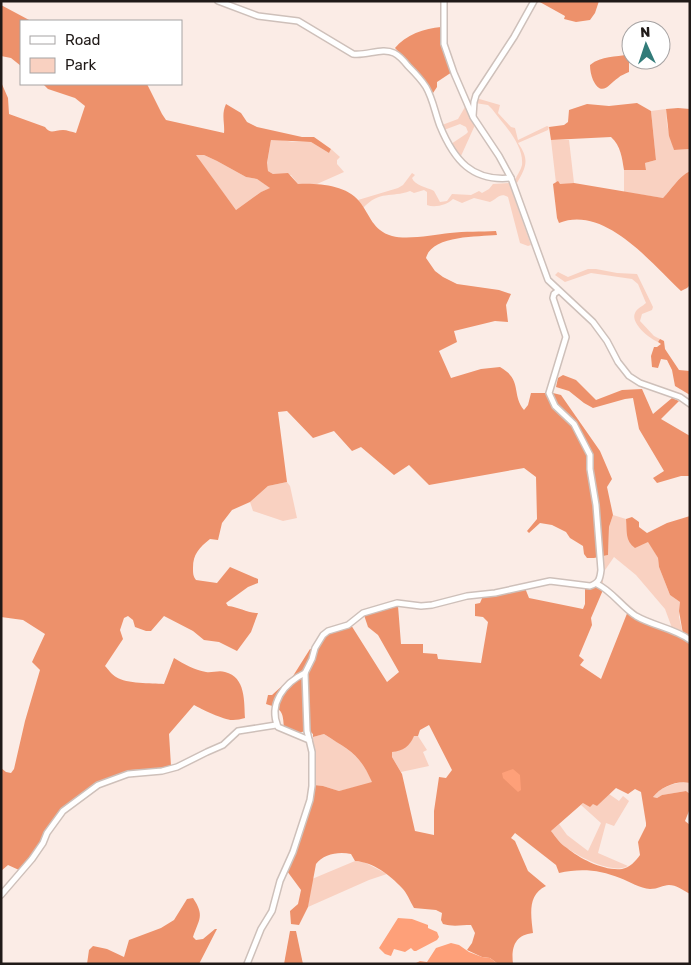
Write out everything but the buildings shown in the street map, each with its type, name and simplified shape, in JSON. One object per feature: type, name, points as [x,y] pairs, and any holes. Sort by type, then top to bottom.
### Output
[{"type":"street","points":[[218,1],[258,16],[298,21],[353,54],[393,52],[399,56],[425,86],[449,145],[464,165],[469,170],[492,179],[511,178]]},
{"type":"street","points":[[444,1],[444,44],[454,73],[473,117],[511,178],[548,280],[594,322],[618,362],[629,376],[640,383],[680,397],[690,404]]},
{"type":"street","points":[[473,117],[476,95],[514,37],[534,1]]},
{"type":"street","points":[[558,291],[554,294],[553,298],[566,337],[549,393],[555,406],[574,424],[590,455],[601,570],[600,580],[597,584]]},
{"type":"street","points":[[276,725],[276,701],[294,680],[305,673],[312,660],[315,648],[323,635],[328,631],[348,624],[370,610],[401,603],[421,606],[432,605],[466,596],[550,581],[590,586],[597,584],[604,587],[638,617],[676,631],[690,640]]},
{"type":"street","points":[[247,964],[261,929],[272,911],[280,881],[293,852],[309,806],[312,752],[307,731],[305,673]]},
{"type":"street","points":[[1,896],[43,844],[47,833],[63,811],[98,786],[128,774],[162,771],[177,767],[223,745],[238,731],[276,725],[309,740]]},
{"type":"street","points":[[298,735],[307,731]]},
{"type":"green space","points":[[476,98],[500,105],[498,113],[511,127],[515,128],[518,140],[547,126],[549,127],[548,130],[518,143],[524,154],[525,163],[517,183],[515,180],[522,165],[520,150],[507,128],[492,109],[488,105],[475,103]]},
{"type":"green space","points":[[465,107],[475,125],[461,156],[451,144],[468,132],[466,127],[460,124],[444,130],[442,125],[458,119]]},
{"type":"green space","points":[[666,109],[667,125],[674,150],[690,149],[690,171],[663,198],[624,192],[624,170],[646,170],[645,163],[656,160],[651,111]]},
{"type":"green space","points":[[277,139],[293,142],[311,142],[329,153],[331,149],[340,157],[337,160],[337,164],[344,172],[317,184],[298,184],[291,175],[273,174],[268,171],[267,164],[271,140]]},
{"type":"green space","points":[[551,140],[569,140],[574,183],[560,185],[558,182],[556,183]]},
{"type":"green space","points":[[195,155],[204,155],[246,177],[257,179],[271,188],[261,192],[236,210]]},
{"type":"green space","points":[[412,173],[415,175],[412,178],[414,181],[418,185],[434,191],[440,202],[447,201],[452,194],[471,195],[479,191],[482,193],[493,184],[509,183],[531,245],[528,246],[520,243],[508,197],[505,196],[490,202],[474,198],[462,203],[453,199],[444,204],[434,206],[427,205],[427,192],[424,190],[380,197],[369,202],[363,208],[358,200],[398,188],[403,185]]},
{"type":"green space","points":[[588,269],[637,274],[653,307],[652,310],[642,314],[640,321],[654,336],[660,339],[658,342],[650,338],[635,321],[636,311],[646,303],[638,284],[632,279],[591,273],[565,282],[555,275],[558,272],[568,277]]},
{"type":"green space","points":[[287,482],[290,486],[297,518],[283,521],[253,511],[250,502],[268,486]]},
{"type":"green space","points":[[613,515],[626,519],[627,534],[641,545],[648,541],[658,558],[659,567],[670,595],[680,602],[679,617],[683,634],[672,628],[665,609],[636,575],[614,557],[603,573],[603,583],[595,581],[598,573],[597,558],[608,555],[609,527]]},
{"type":"green space","points":[[324,734],[347,749],[358,759],[373,783],[339,791],[314,785],[313,737]]},
{"type":"green space","points":[[414,735],[418,736],[427,750],[423,752],[429,766],[401,772],[391,752],[405,746]]},
{"type":"green space","points":[[690,783],[690,794],[686,791],[662,795],[657,798],[653,797],[668,786]]},
{"type":"green space","points":[[609,794],[619,801],[623,796],[629,801],[614,826],[606,823],[598,853],[628,866],[622,868],[606,867],[572,852],[551,831],[559,824],[567,835],[588,851],[601,823],[581,805],[583,803],[593,803],[597,806]]},
{"type":"green space","points":[[355,861],[364,862],[387,874],[308,907],[312,879]]},
{"type":"shaded area","points":[[538,1],[599,1],[595,13],[590,20],[576,22],[564,19],[565,16]]},
{"type":"shaded area","points":[[1,5],[29,20],[20,20],[20,65],[11,58],[1,56]]},
{"type":"shaded area","points":[[441,27],[443,47],[452,72],[437,82],[437,87],[433,93],[424,79],[395,48],[404,39],[416,33]]},
{"type":"shaded area","points":[[621,55],[621,70],[629,70],[629,72],[602,89],[593,80],[590,65],[604,58]]},
{"type":"shaded area","points":[[1,82],[8,98],[9,114],[51,131],[65,130],[76,133],[85,106],[75,98],[48,89],[44,85],[148,85],[166,120],[224,133],[223,115],[226,104],[241,113],[247,122],[257,127],[302,137],[314,137],[331,149],[329,153],[311,142],[271,140],[267,163],[268,171],[273,174],[288,173],[298,184],[331,186],[347,191],[359,201],[372,222],[385,233],[405,238],[456,232],[496,231],[497,235],[467,237],[446,241],[430,250],[426,258],[435,271],[457,284],[499,290],[511,294],[506,305],[508,322],[495,321],[454,331],[457,342],[439,351],[451,378],[481,369],[500,367],[512,377],[520,404],[524,410],[528,405],[531,393],[561,395],[600,451],[612,479],[607,487],[613,515],[609,527],[608,555],[587,558],[584,554],[583,546],[570,538],[566,532],[552,525],[540,523],[529,533],[527,531],[537,519],[536,477],[524,468],[429,485],[409,465],[394,475],[361,447],[352,451],[334,431],[313,438],[287,411],[278,412],[287,482],[268,486],[250,502],[232,510],[222,523],[218,540],[210,539],[203,545],[195,555],[193,563],[193,574],[196,580],[217,583],[230,567],[258,579],[258,583],[248,587],[226,603],[228,606],[258,613],[251,632],[237,651],[219,642],[204,640],[193,631],[164,616],[151,631],[146,631],[135,627],[133,620],[128,616],[124,618],[120,630],[123,639],[105,666],[113,675],[121,679],[133,682],[164,684],[174,658],[202,671],[225,672],[237,679],[240,685],[244,698],[245,718],[225,719],[194,705],[169,734],[171,766],[158,769],[130,770],[95,784],[59,811],[44,832],[41,843],[19,870],[8,865],[1,871],[1,768],[11,773],[14,769],[25,721],[40,670],[32,662],[45,634],[23,620],[1,617]],"holes":[[[196,155],[204,155],[246,177],[257,179],[270,188],[261,192],[236,210]]]},
{"type":"shaded area","points":[[637,103],[651,111],[656,160],[645,163],[646,170],[624,170],[619,148],[611,137],[551,140],[549,127],[564,125],[568,122],[569,110],[587,104],[609,106]]},
{"type":"shaded area","points":[[666,109],[690,109],[690,149],[674,150],[669,136]]},
{"type":"shaded area","points":[[690,171],[690,285],[681,291],[641,252],[610,229],[593,222],[576,220],[559,223],[557,218],[553,184],[558,181],[560,184],[574,183],[663,198]]},
{"type":"shaded area","points":[[660,339],[664,341],[665,349],[679,370],[690,371],[690,395],[675,386],[672,370],[667,360],[661,359],[658,368],[652,367],[651,356],[654,347],[661,344],[658,342]]},
{"type":"shaded area","points":[[563,375],[576,380],[596,400],[622,390],[642,389],[653,414],[672,398],[679,401],[661,419],[690,436],[690,476],[681,476],[657,483],[653,478],[664,471],[639,429],[633,398],[593,408],[569,391],[556,387],[558,378]]},
{"type":"shaded area","points":[[690,516],[690,783],[670,785],[660,790],[653,797],[657,798],[662,795],[686,791],[690,794],[689,811],[685,821],[690,825],[690,894],[672,885],[653,889],[646,888],[613,875],[598,872],[583,870],[559,873],[556,865],[515,833],[511,838],[515,841],[528,871],[546,886],[540,890],[533,900],[531,913],[533,933],[518,939],[513,952],[513,964],[498,964],[490,958],[482,957],[467,950],[472,943],[475,933],[471,925],[454,926],[443,924],[441,920],[442,913],[436,910],[414,908],[404,890],[392,878],[375,867],[355,861],[351,854],[346,853],[336,853],[327,856],[316,864],[308,907],[299,925],[291,924],[290,911],[298,904],[301,890],[287,871],[312,802],[314,785],[339,791],[372,782],[363,765],[347,749],[324,734],[313,737],[313,734],[308,730],[299,733],[284,729],[281,712],[266,704],[268,695],[272,695],[293,676],[310,649],[316,650],[327,635],[351,625],[387,682],[399,672],[378,635],[368,627],[364,615],[398,606],[401,644],[423,644],[423,653],[437,654],[438,659],[481,663],[488,622],[483,617],[475,616],[475,604],[480,603],[483,596],[525,588],[529,598],[583,609],[585,604],[585,588],[598,587],[603,590],[591,618],[592,625],[579,656],[584,660],[580,665],[601,679],[628,611],[683,634],[679,611],[680,602],[670,595],[659,567],[658,558],[648,542],[635,548],[627,535],[626,519],[632,517],[639,522],[639,527],[647,533],[667,523]],"holes":[[[429,725],[452,770],[446,778],[439,777],[434,811],[434,835],[415,831],[402,774],[392,757],[392,752],[406,747],[414,736],[418,736],[420,730]],[[616,788],[628,794],[635,789],[641,792],[646,823],[638,842],[640,855],[632,864],[622,869],[608,868],[585,860],[562,844],[551,831],[583,803],[590,807],[593,804],[597,806]]]},
{"type":"shaded area","points":[[513,769],[520,775],[521,790],[518,792],[503,778],[502,773]]},
{"type":"shaded area","points":[[193,898],[199,909],[200,918],[193,937],[196,940],[203,939],[217,929],[199,964],[87,964],[89,950],[93,946],[107,949],[124,957],[129,940],[161,928],[174,920],[187,899]]},
{"type":"shaded area","points":[[398,918],[412,919],[428,925],[428,928],[437,932],[439,937],[437,940],[416,951],[411,948],[405,952],[394,949],[391,956],[385,954],[379,948]]},
{"type":"shaded area","points":[[290,931],[296,931],[303,964],[284,964]]},
{"type":"shaded area","points":[[451,943],[482,957],[490,958],[498,964],[414,964],[420,961],[427,962],[436,948]]}]
